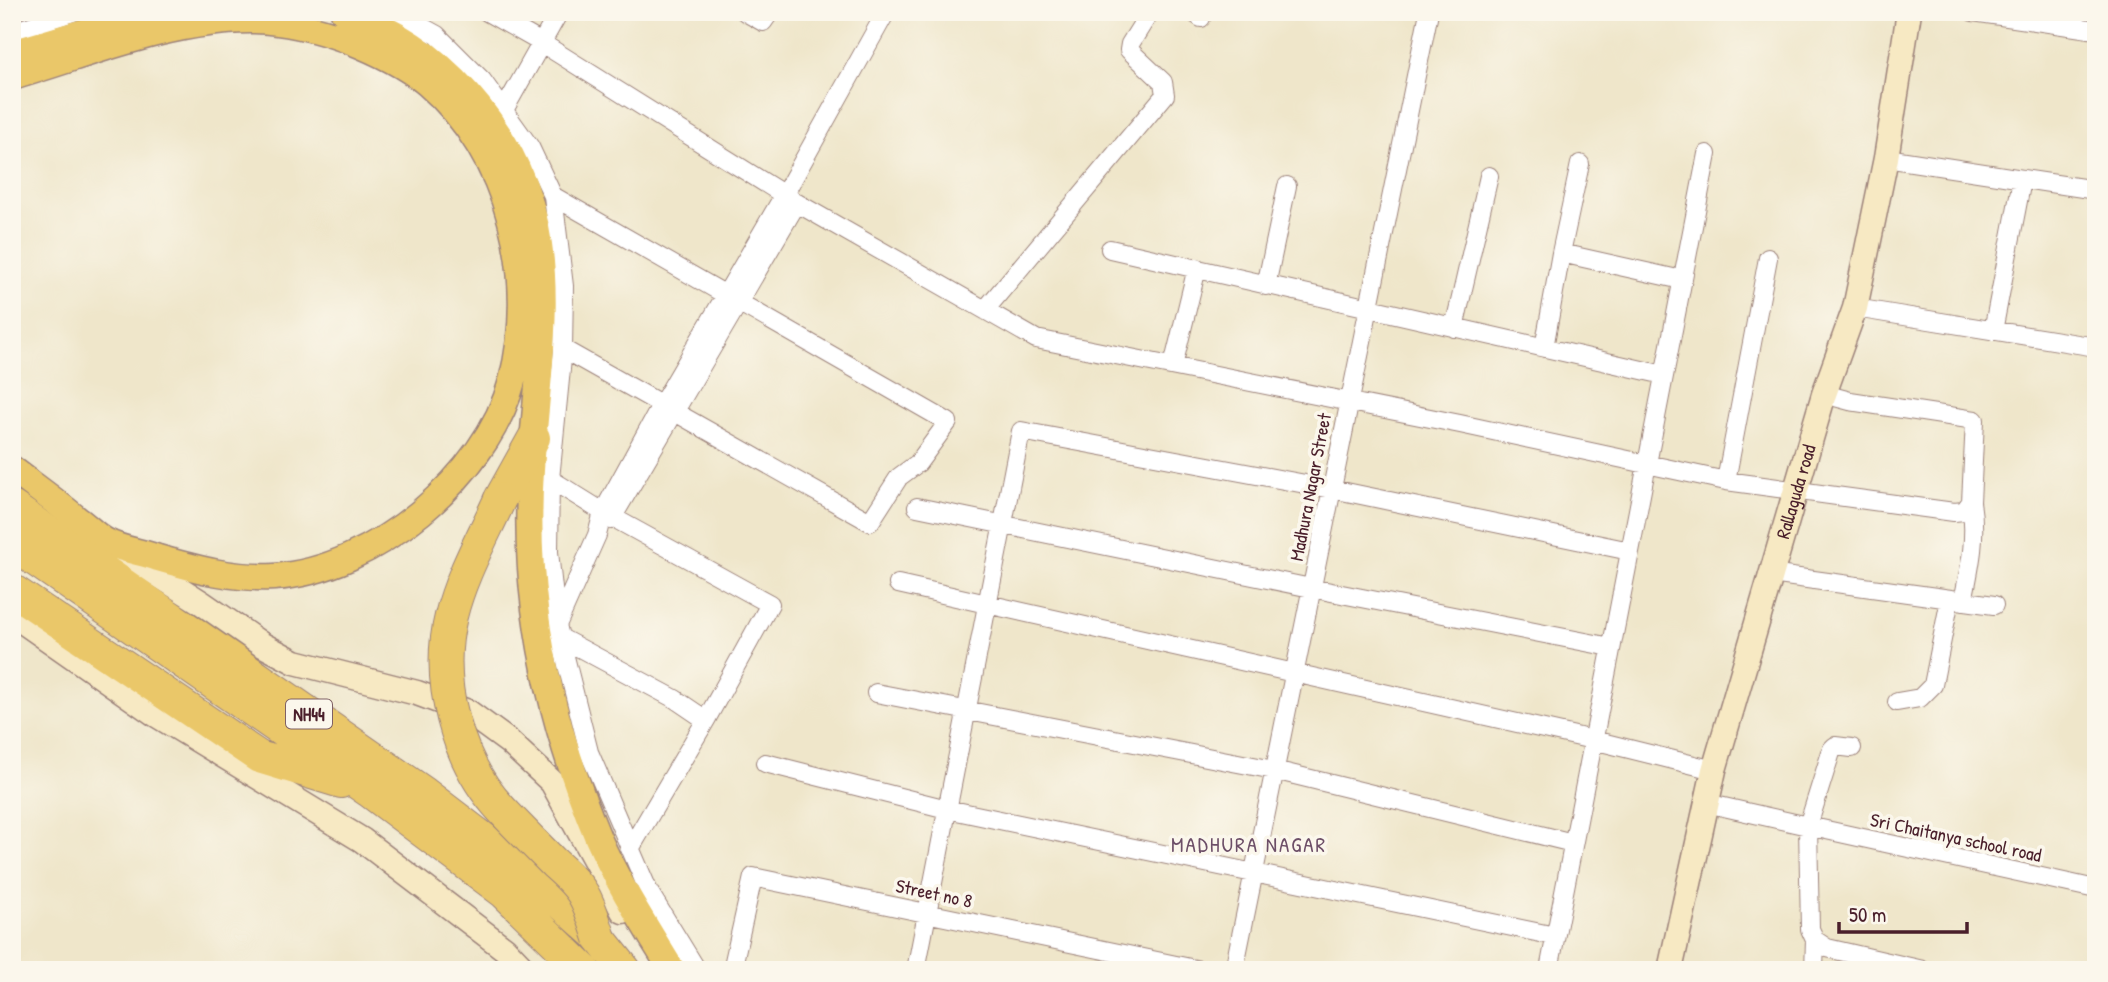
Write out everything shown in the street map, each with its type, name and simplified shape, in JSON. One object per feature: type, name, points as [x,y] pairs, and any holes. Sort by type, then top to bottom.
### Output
[{"type":"highway","points":[[534,439],[500,499],[462,582],[451,617],[446,650],[447,685],[456,728],[477,776],[499,806],[583,893],[600,938]]},
{"type":"highway","name":"NH44","points":[[12,507],[424,793],[522,868],[600,938],[625,970]]},
{"type":"highway","name":"NH44","points":[[12,544],[369,790],[505,893],[584,970]]},
{"type":"highway","points":[[12,590],[259,757],[369,790]]},
{"type":"main road","points":[[12,53],[152,12]]},
{"type":"main road","points":[[344,12],[393,31],[429,56],[457,81],[486,115],[519,175],[531,206],[544,278],[544,324],[529,510],[530,558],[546,676],[577,782],[599,839],[627,895],[672,970]]},
{"type":"main road","name":"Rallaguda road","points":[[1670,970],[1714,770],[1824,394],[1855,308],[1886,158],[1909,12]]},
{"type":"main road","points":[[12,77],[180,27],[217,21],[257,20],[301,25],[371,49],[426,83],[450,107],[486,157],[503,194],[514,229],[520,265],[521,309],[519,350],[511,383],[498,418],[476,457],[449,488],[411,520],[375,543],[339,561],[276,577],[244,577],[211,572],[106,542]]},
{"type":"main road","points":[[12,469],[106,542],[261,644],[295,662],[417,693],[468,712],[509,742],[552,782],[604,881],[659,970]]},
{"type":"main road","points":[[12,614],[155,714],[362,840],[505,949],[525,970]]},
{"type":"street","points":[[12,32],[73,12]]},
{"type":"street","points":[[394,12],[437,35],[482,80],[530,147],[553,196],[564,286],[563,349],[550,479],[549,552],[559,632],[589,752],[649,892],[697,970]]},
{"type":"street","points":[[487,12],[540,42],[791,199],[1037,339],[1726,481],[1955,512],[1964,511],[1971,502]]},
{"type":"street","points":[[503,110],[559,12]]},
{"type":"street","points":[[745,12],[763,22],[770,12]]},
{"type":"street","points":[[559,632],[597,535],[608,514],[791,199],[886,12]]},
{"type":"street","points":[[985,310],[1165,95],[1163,82],[1129,50],[1150,12]]},
{"type":"street","name":"Madhura Nagar Street","points":[[1234,970],[1429,12]]},
{"type":"street","points":[[1973,12],[2096,30]]},
{"type":"street","points":[[1549,970],[1707,155]]},
{"type":"street","points":[[1886,158],[2096,190]]},
{"type":"street","points":[[1544,348],[1580,164]]},
{"type":"street","points":[[1454,328],[1489,176]]},
{"type":"street","points":[[1993,331],[2022,180]]},
{"type":"street","points":[[1266,286],[1287,186]]},
{"type":"street","points":[[553,196],[947,422],[918,463],[899,477],[870,522],[563,349]]},
{"type":"street","points":[[1110,249],[1664,375]]},
{"type":"street","points":[[1561,253],[1682,280]]},
{"type":"street","points":[[1726,481],[1768,258]]},
{"type":"street","points":[[1173,366],[1197,268]]},
{"type":"street","points":[[1855,308],[2096,347]]},
{"type":"street","points":[[1824,394],[1850,401],[1975,420],[1971,502],[1975,531],[1973,554],[1956,600],[1933,685],[1920,698],[1897,702]]},
{"type":"street","points":[[916,970],[1021,431],[1332,489],[1630,551]]},
{"type":"street","points":[[550,479],[770,604],[706,720],[629,849]]},
{"type":"street","points":[[917,507],[1611,647]]},
{"type":"street","points":[[1770,574],[1994,605]]},
{"type":"street","points":[[898,584],[1593,740],[1714,770]]},
{"type":"street","points":[[559,632],[706,720]]},
{"type":"street","points":[[876,694],[1275,770],[1573,843]]},
{"type":"street","points":[[1814,970],[1815,940],[1810,929],[1808,827],[1832,749],[1852,748]]},
{"type":"street","points":[[765,763],[947,809],[1555,936]]},
{"type":"street","name":"Sri Chaitanya school road","points":[[1706,803],[2096,889]]},
{"type":"street","name":"Street no 8","points":[[733,970],[753,877],[1200,970]]},
{"type":"street","points":[[1815,940],[1827,948],[1923,970]]},
{"type":"district","name":"MADHURA NAGAR","points":[[1249,844]]}]
